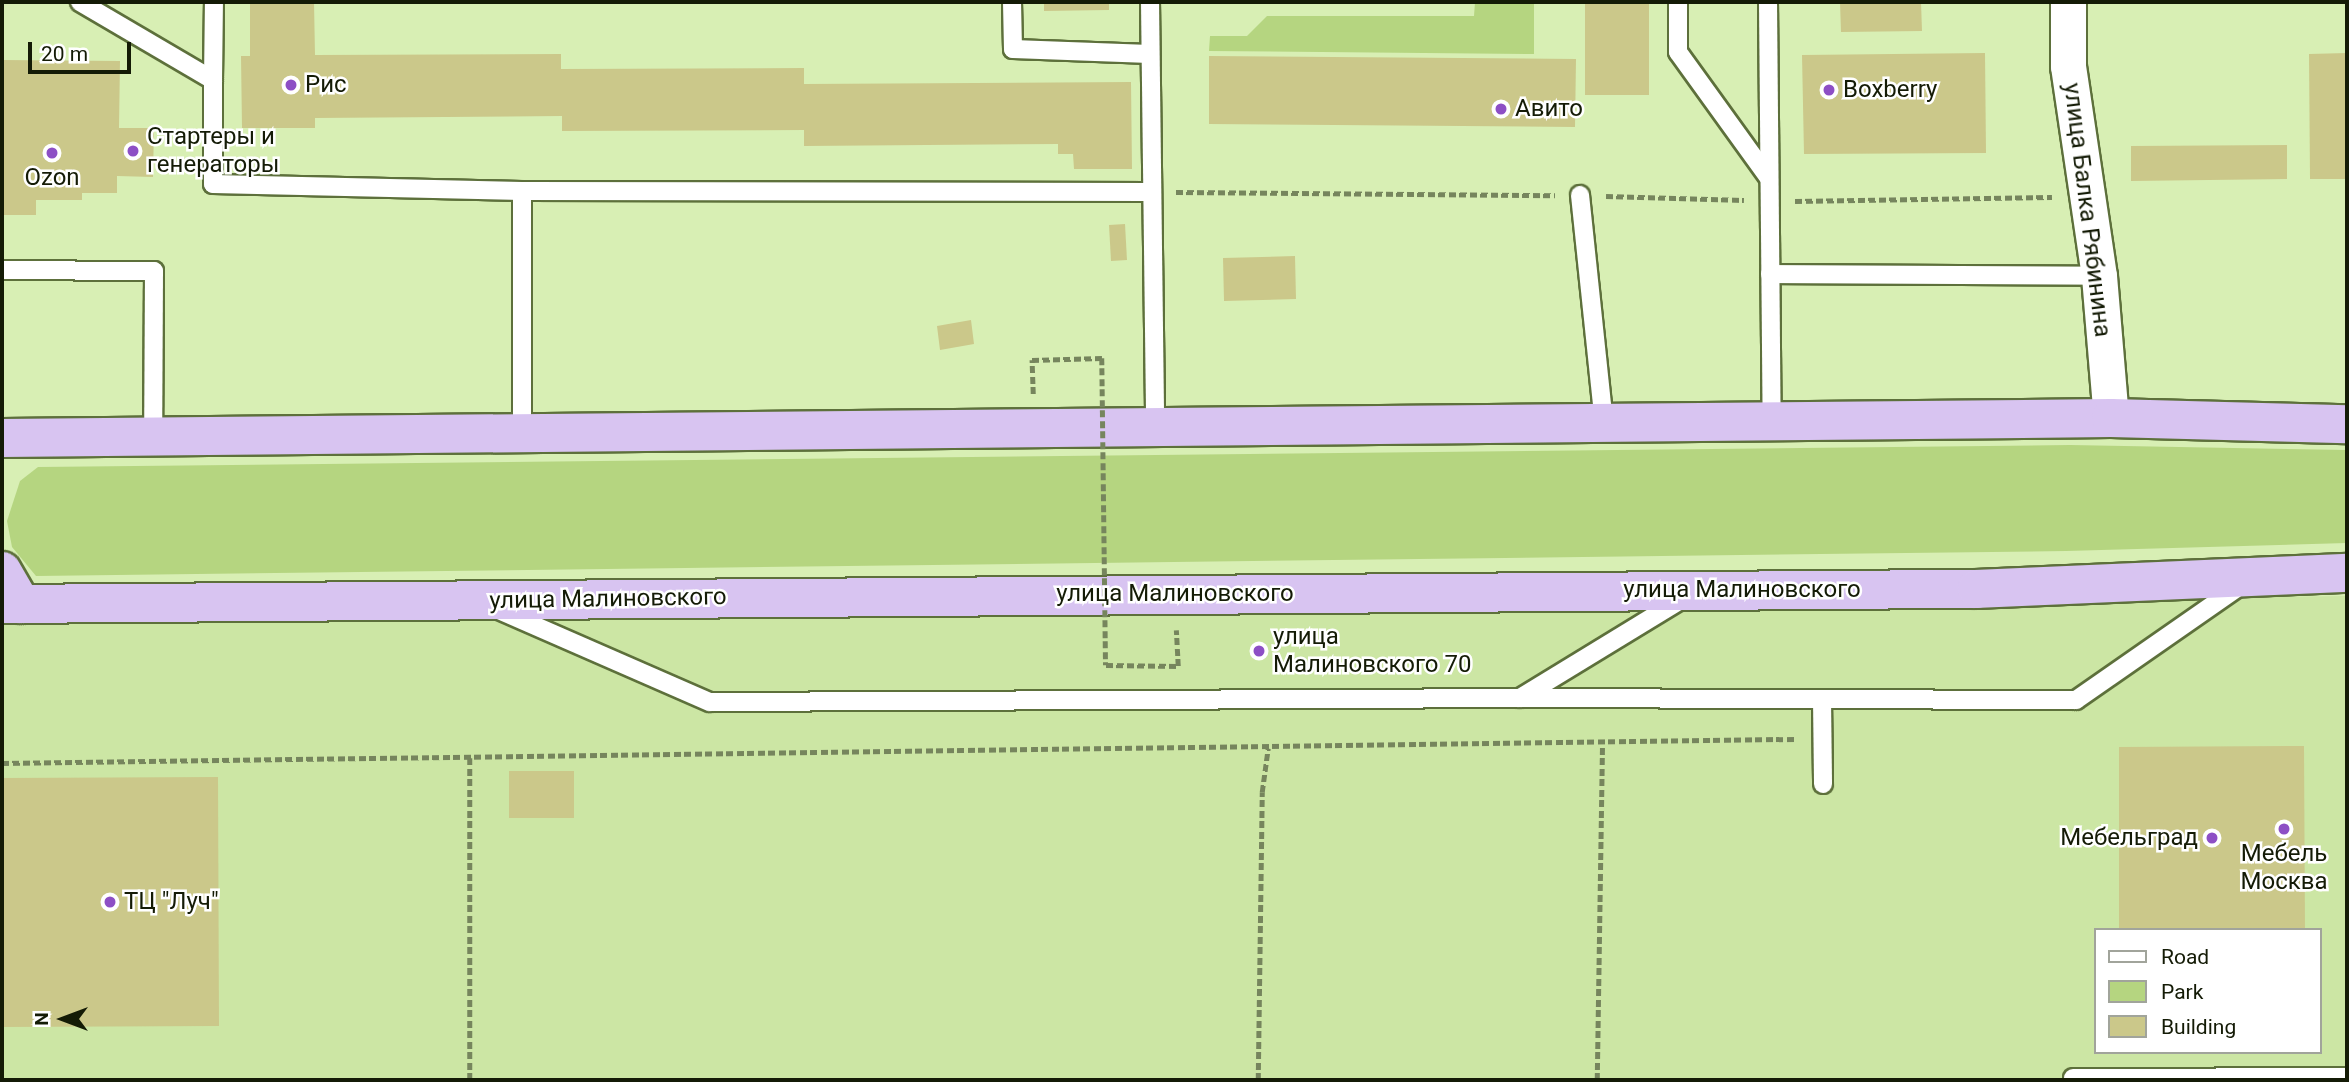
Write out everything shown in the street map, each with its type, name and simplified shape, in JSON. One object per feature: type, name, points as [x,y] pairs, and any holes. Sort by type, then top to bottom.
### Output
[{"type":"highway","points":[[7,447],[153,437],[2111,418],[2347,424]]},
{"type":"highway","points":[[2,570],[11,604]]},
{"type":"highway","name":"улица Малиновского","points":[[11,604],[1978,589],[2248,580],[2347,573]]},
{"type":"street","name":"улица Балка Рябинина","points":[[2068,2],[2068,66],[2098,276],[2111,418]]},
{"type":"lane","points":[[80,2],[213,80]]},
{"type":"lane","points":[[214,2],[213,184],[522,191],[1152,192]]},
{"type":"lane","points":[[1012,2],[1013,49],[1150,54]]},
{"type":"lane","points":[[1150,2],[1155,429]]},
{"type":"lane","points":[[1678,2],[1678,52],[1769,178]]},
{"type":"lane","points":[[1768,2],[1772,423]]},
{"type":"lane","points":[[522,191],[522,434]]},
{"type":"lane","points":[[1580,195],[1604,424]]},
{"type":"lane","points":[[2,270],[154,271],[153,437]]},
{"type":"lane","points":[[1770,274],[2098,276]]},
{"type":"lane","points":[[477,601],[710,702],[1520,698],[2076,700],[2248,580]]},
{"type":"lane","points":[[1520,698],[1696,590]]},
{"type":"lane","points":[[1822,699],[1823,784]]},
{"type":"lane","points":[[2073,1078],[2347,1077]]},
{"type":"path","points":[[1152,192],[1580,195],[1769,201],[2088,197]]},
{"type":"path","points":[[1032,360],[1102,358],[1106,665],[1178,666]]},
{"type":"path","points":[[2,763],[1822,739]]},
{"type":"path","points":[[1598,1080],[1602,743]]},
{"type":"path","points":[[1258,1080],[1262,792],[1268,748]]},
{"type":"path","points":[[470,758],[470,1080]]},
{"type":"shaded area","points":[[2347,596],[2347,1080],[2,1080],[2,625]]},
{"type":"green space","points":[[1475,2],[1534,2],[1534,54],[1209,51],[1210,36],[1247,36],[1267,16],[1474,16]]},
{"type":"green space","points":[[2070,445],[2347,450],[2347,543],[2066,551],[36,576],[12,547],[7,521],[20,481],[38,467]]},
{"type":"building","points":[[250,2],[314,2],[315,55],[561,54],[561,69],[804,68],[804,84],[1131,82],[1132,169],[1074,169],[1073,154],[1058,154],[1058,144],[804,146],[804,130],[562,131],[562,116],[315,118],[315,128],[242,128],[241,56],[250,56]]},
{"type":"building","points":[[1044,2],[1109,2],[1109,10],[1044,11]]},
{"type":"building","points":[[1585,2],[1649,2],[1649,95],[1585,95]]},
{"type":"building","points":[[1840,2],[1921,2],[1922,31],[1841,32]]},
{"type":"building","points":[[1985,53],[1986,153],[1804,154],[1802,55]]},
{"type":"building","points":[[2347,53],[2347,179],[2310,179],[2309,54]]},
{"type":"building","points":[[1209,56],[1576,59],[1575,127],[1209,124]]},
{"type":"building","points":[[2,60],[120,61],[119,128],[154,128],[153,177],[117,176],[117,193],[82,193],[82,200],[36,200],[36,215],[2,215]]},
{"type":"building","points":[[2287,145],[2287,179],[2131,181],[2131,146]]},
{"type":"building","points":[[1125,224],[1127,260],[1111,261],[1109,225]]},
{"type":"building","points":[[1295,256],[1296,299],[1224,301],[1223,258]]},
{"type":"building","points":[[971,320],[974,344],[940,350],[937,326]]},
{"type":"building","name":"Мебельград","points":[[2304,746],[2305,928],[2119,928],[2119,747]]},
{"type":"building","points":[[509,771],[574,771],[574,818],[509,818]]},
{"type":"building","name":"ТЦ \"Луч\"","points":[[218,777],[219,1026],[2,1027],[2,778]]},
{"type":"place","name":"Рис","points":[[291,85]]},
{"type":"place","name":"Boxberry","points":[[1829,90]]},
{"type":"place","name":"Авито","points":[[1501,109]]},
{"type":"place","name":"Стартеры и генераторы","points":[[133,151]]},
{"type":"place","name":"Ozon","points":[[52,153]]},
{"type":"place","name":"улица Малиновского 70","points":[[1259,651]]},
{"type":"place","name":"Мебель Москва","points":[[2284,829]]},
{"type":"place","name":"Мебельград","points":[[2212,838]]},
{"type":"place","name":"ТЦ \"Луч\"","points":[[110,902]]}]
